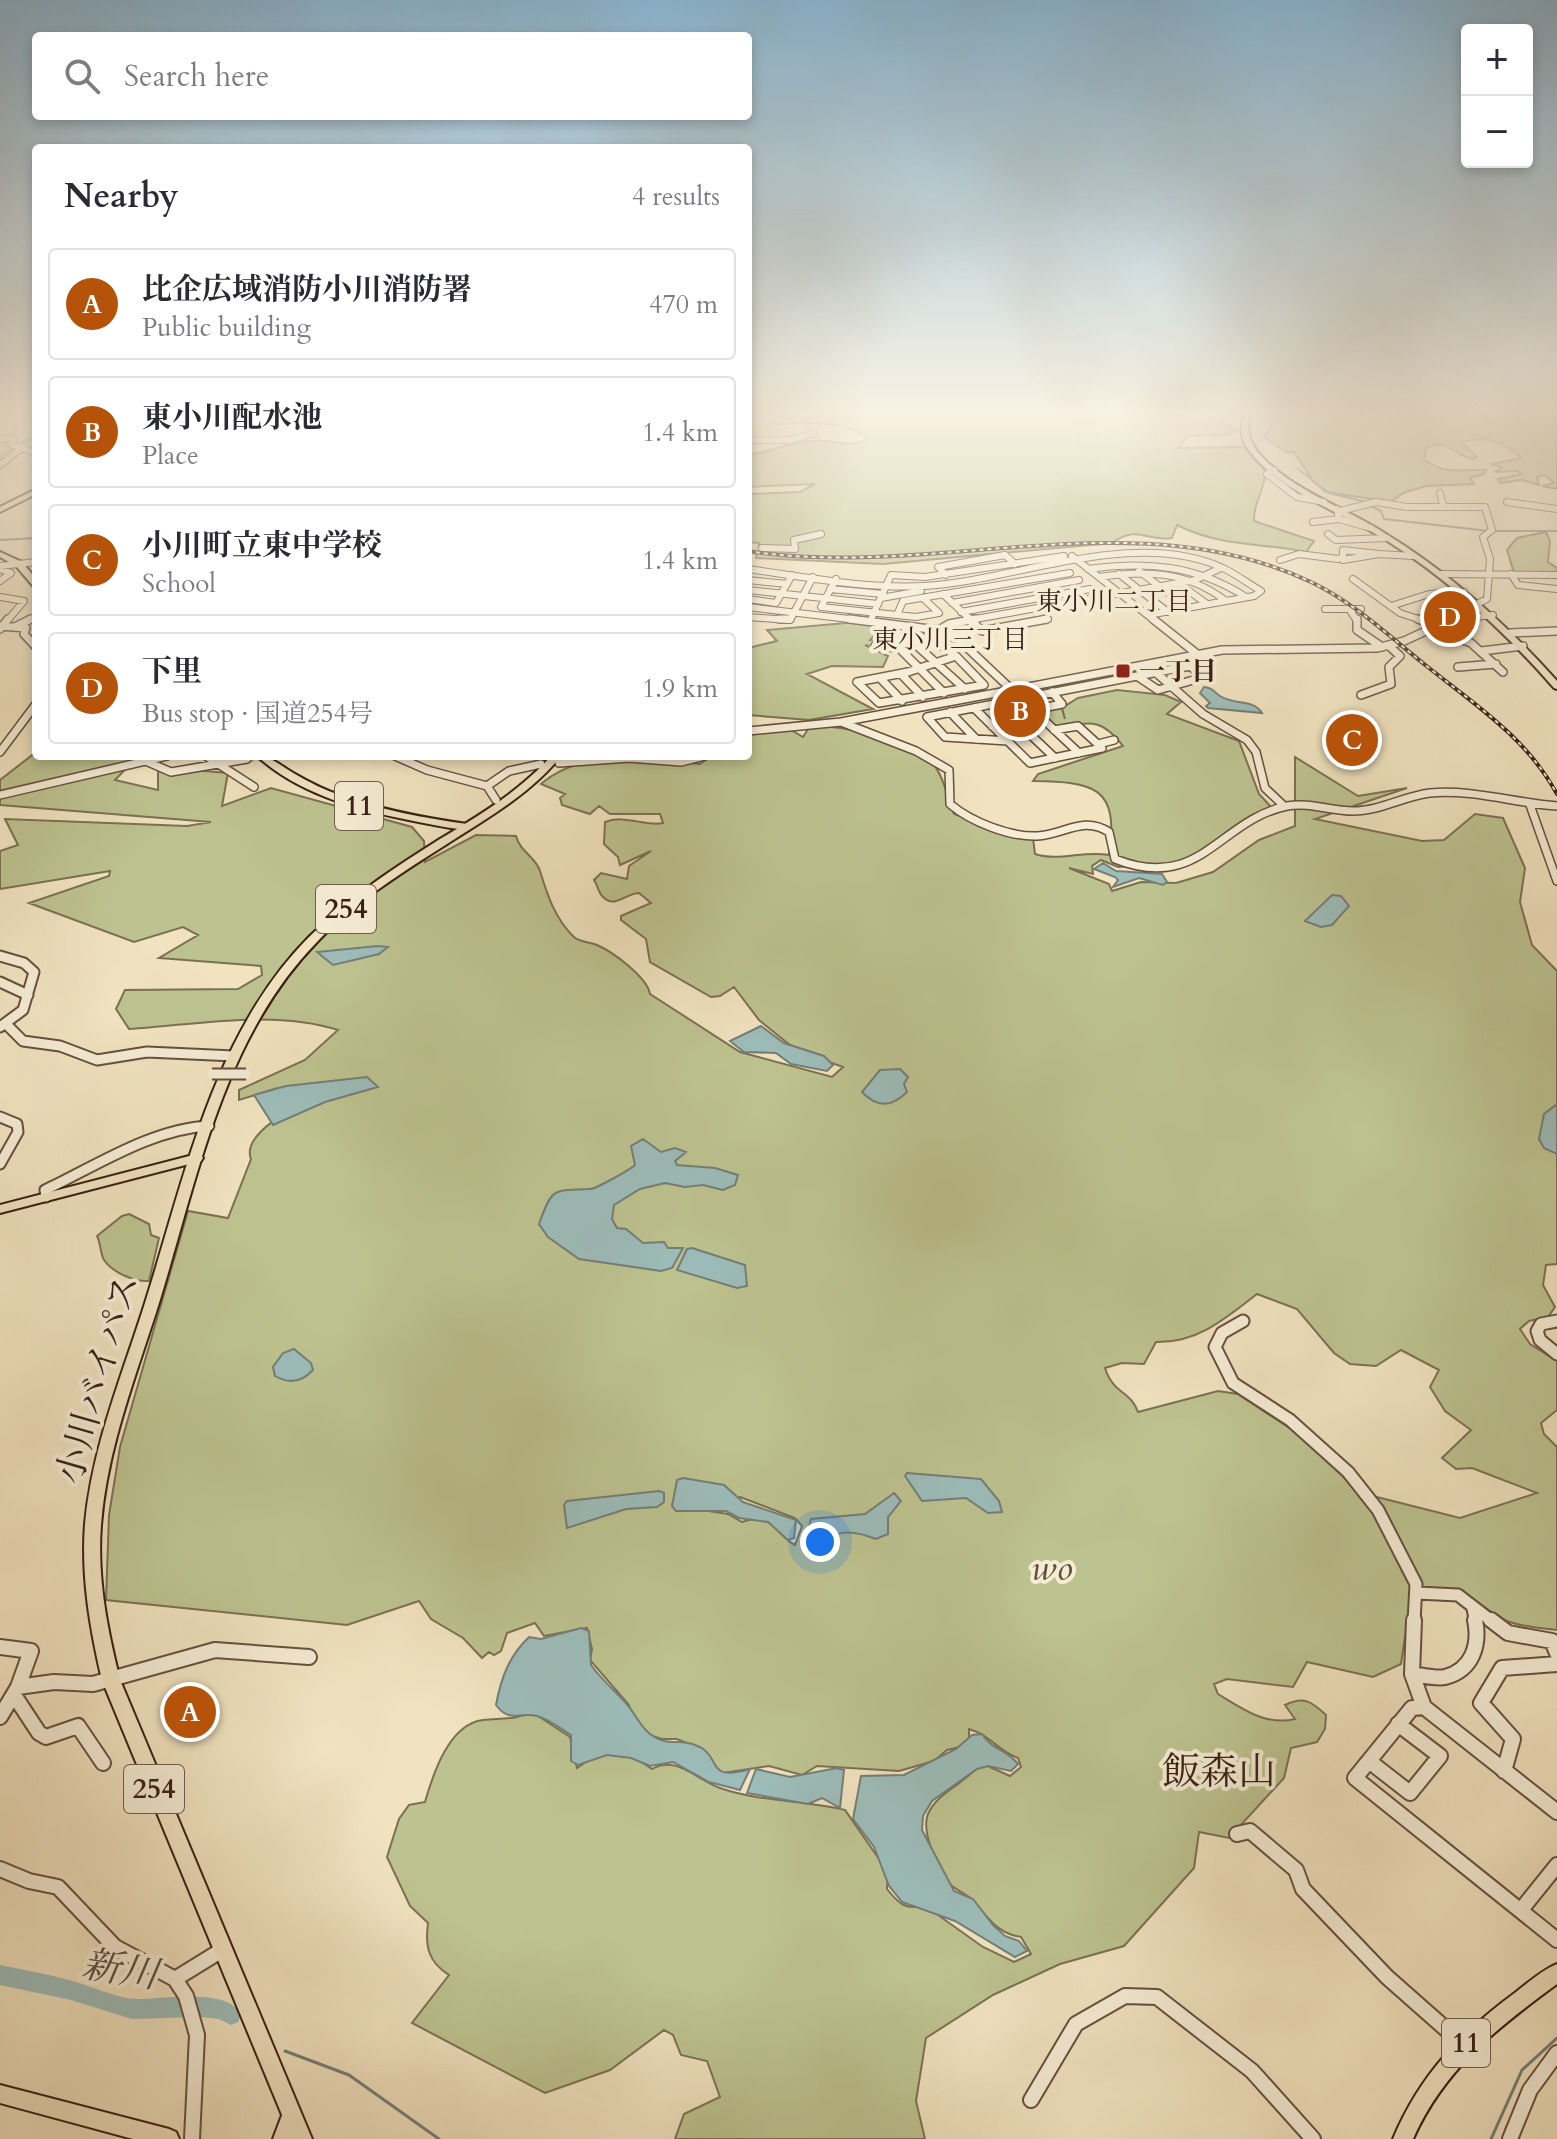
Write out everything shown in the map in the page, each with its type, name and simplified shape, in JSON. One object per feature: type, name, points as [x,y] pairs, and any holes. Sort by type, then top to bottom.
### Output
[{"type":"highway","points":[[1339,513],[1387,538],[1479,603],[1557,685]]},
{"type":"highway","name":"小川バイパス","points":[[302,2139],[111,1680],[95,1606],[93,1540],[96,1496],[113,1421],[197,1158],[234,1056],[266,995],[313,940],[382,881],[467,827],[558,760]]},
{"type":"main road","points":[[0,554],[19,564],[32,579]]},
{"type":"main road","name":"11","points":[[267,760],[297,780],[351,804],[467,827]]},
{"type":"main road","points":[[0,1209],[197,1158]]},
{"type":"main road","name":"11","points":[[1403,2139],[1423,2098],[1464,2045],[1557,1973]]},
{"type":"main road","points":[[0,2094],[169,2139]]},
{"type":"main road","points":[[283,2139],[292,2114]]},
{"type":"street","points":[[1313,522],[1339,513]]},
{"type":"street","points":[[1479,603],[1487,599],[1490,559],[1483,537],[1492,530],[1487,513]]},
{"type":"street","points":[[762,548],[793,550],[794,540],[821,534]]},
{"type":"street","points":[[1328,534],[1336,540],[1387,538]]},
{"type":"street","points":[[1280,560],[1306,554],[1338,559],[1343,557],[1343,550],[1413,556]]},
{"type":"street","points":[[1129,554],[1140,571],[1188,608]]},
{"type":"street","points":[[873,616],[891,575],[945,574],[1013,563],[1129,554],[1173,556],[1221,568],[1261,591],[1246,597],[1148,615]]},
{"type":"street","points":[[1343,560],[1379,554]]},
{"type":"street","points":[[752,590],[825,598],[881,598],[954,582],[1059,565],[1071,558]]},
{"type":"street","points":[[1071,558],[1197,654]]},
{"type":"street","points":[[0,568],[32,562]]},
{"type":"street","points":[[1013,563],[1024,571]]},
{"type":"street","points":[[1088,569],[1134,563],[1173,565],[1208,574],[1246,597]]},
{"type":"street","points":[[1059,565],[1100,597]]},
{"type":"street","points":[[0,568],[11,573],[0,581]]},
{"type":"street","points":[[965,689],[915,644],[949,624],[1195,580],[1221,568]]},
{"type":"street","points":[[752,570],[935,587],[982,631],[1049,620],[997,575]]},
{"type":"street","points":[[1099,577],[1140,571],[1195,580],[1226,601]]},
{"type":"street","points":[[897,615],[903,601],[1070,573]]},
{"type":"street","points":[[945,574],[954,582]]},
{"type":"street","points":[[1119,574],[1168,612]]},
{"type":"street","points":[[1440,574],[1557,575]]},
{"type":"street","points":[[1511,574],[1518,585],[1557,589]]},
{"type":"street","points":[[752,604],[776,603],[792,575]]},
{"type":"street","points":[[752,617],[790,620],[813,577]]},
{"type":"street","points":[[836,579],[821,607],[938,630],[959,640],[1079,753]]},
{"type":"street","points":[[1353,579],[1416,621],[1433,624],[1493,615]]},
{"type":"street","points":[[752,580],[787,584]]},
{"type":"street","points":[[956,607],[1079,580]]},
{"type":"street","points":[[1178,583],[1207,604]]},
{"type":"street","points":[[830,589],[881,598]]},
{"type":"street","points":[[935,609],[1026,600],[1090,589]]},
{"type":"street","points":[[1391,606],[1429,594],[1464,592]]},
{"type":"street","points":[[0,597],[24,601],[1,627]]},
{"type":"street","points":[[752,604],[794,612],[873,616],[916,617],[939,613],[923,598]]},
{"type":"street","points":[[1325,609],[1351,612],[1361,609]]},
{"type":"street","points":[[1351,612],[1357,617],[1357,630],[1400,654]]},
{"type":"street","points":[[15,627],[31,619]]},
{"type":"street","points":[[752,731],[841,722],[1197,654],[1251,648],[1351,651],[1386,646],[1410,638],[1433,624]]},
{"type":"street","points":[[1,627],[26,628],[24,634],[32,643]]},
{"type":"street","points":[[1510,633],[1557,631]]},
{"type":"street","points":[[928,636],[956,656],[984,685],[879,703],[857,682],[901,674],[936,660],[956,656]]},
{"type":"street","points":[[1361,695],[1391,684],[1389,667],[1408,647],[1410,638]]},
{"type":"street","points":[[1461,639],[1481,651],[1503,672]]},
{"type":"street","points":[[875,646],[899,648],[944,693]]},
{"type":"street","points":[[1481,651],[1523,646]]},
{"type":"street","points":[[966,667],[984,663]]},
{"type":"street","points":[[1146,664],[1203,714],[1247,740],[1256,752],[1265,788],[1284,806]]},
{"type":"street","points":[[1458,667],[1496,664]]},
{"type":"street","points":[[1008,741],[945,737],[927,718],[950,712],[974,708],[1021,698],[1156,672],[1190,666],[1204,677],[1173,687],[1149,687],[1136,676]]},
{"type":"street","points":[[901,674],[923,697]]},
{"type":"street","points":[[880,678],[902,701]]},
{"type":"street","points":[[992,726],[1016,721],[1062,704],[1052,692]]},
{"type":"street","points":[[974,708],[1030,763],[1102,748],[1078,726],[1054,730]]},
{"type":"street","points":[[0,752],[32,709]]},
{"type":"street","points":[[950,712],[976,739]]},
{"type":"street","points":[[1016,721],[1055,758]]},
{"type":"street","points":[[841,722],[916,751],[949,770],[950,804],[962,814],[1036,836],[1078,824],[1097,825],[1109,832],[1115,859],[1137,867],[1162,870],[1183,864],[1284,806],[1370,810],[1430,792],[1476,794],[1530,805],[1557,806]]},
{"type":"street","points":[[1098,744],[1114,740]]},
{"type":"street","points":[[0,795],[154,760]]},
{"type":"street","points":[[210,760],[254,787]]},
{"type":"street","points":[[148,762],[171,772],[240,760]]},
{"type":"street","points":[[404,760],[427,770],[487,786],[496,800]]},
{"type":"street","points":[[655,760],[689,760]]},
{"type":"street","points":[[487,786],[509,771],[541,764]]},
{"type":"street","points":[[1530,805],[1557,881]]},
{"type":"street","points":[[0,956],[30,967],[34,977],[20,1015],[4,1026],[23,1041],[60,1046],[97,1060],[147,1052],[234,1056]]},
{"type":"street","points":[[0,982],[28,995]]},
{"type":"street","points":[[212,1074],[246,1074]]},
{"type":"street","points":[[0,1117],[17,1124],[18,1132],[0,1164]]},
{"type":"street","points":[[46,1197],[45,1190],[135,1147],[192,1125],[209,1126]]},
{"type":"street","points":[[1243,1321],[1225,1329],[1218,1336],[1215,1347],[1233,1383],[1290,1420],[1367,1491],[1408,1567],[1417,1593],[1411,1650],[1412,1674],[1424,1707],[1557,1812]]},
{"type":"street","points":[[1557,1321],[1541,1324],[1537,1331],[1540,1340],[1557,1354]]},
{"type":"street","points":[[1417,1593],[1458,1595],[1508,1633],[1552,1641],[1557,1653]]},
{"type":"street","points":[[1412,1674],[1445,1677],[1468,1663],[1476,1651],[1479,1638],[1473,1609]]},
{"type":"street","points":[[0,1647],[31,1651],[16,1691],[0,1717]]},
{"type":"street","points":[[16,1691],[111,1680],[215,1650],[309,1657]]},
{"type":"street","points":[[1504,1771],[1513,1739],[1481,1703],[1502,1668],[1557,1664]]},
{"type":"street","points":[[16,1691],[39,1733],[46,1737],[78,1726],[103,1763]]},
{"type":"street","points":[[1424,1707],[1412,1708],[1355,1778],[1557,1940]]},
{"type":"street","points":[[1369,1761],[1410,1793],[1440,1756],[1398,1724]]},
{"type":"street","points":[[1237,1834],[1250,1831],[1286,1859],[1296,1870],[1303,1889],[1321,1904],[1387,1977],[1464,2045]]},
{"type":"street","points":[[1521,1910],[1557,1865]]},
{"type":"street","points":[[0,1869],[67,1892],[90,1924],[115,1947],[175,1979],[188,1999],[199,2039],[192,2139]]},
{"type":"street","points":[[175,1979],[222,1950]]},
{"type":"street","points":[[1031,2100],[1076,2024],[1125,1996],[1142,1994],[1157,1997],[1252,2071],[1313,2139]]},
{"type":"street","points":[[1510,2139],[1518,2113],[1556,2057]]},
{"type":"green space","points":[[752,513],[1255,513],[1254,521],[1314,541],[1306,552],[1210,538],[1177,525],[1172,538],[1135,534],[1112,543],[883,564],[756,558],[759,543],[752,542]]},
{"type":"green space","points":[[1546,532],[1550,541],[1548,562],[1557,568],[1557,573],[1514,573],[1507,550],[1517,538]]},
{"type":"green space","points":[[857,622],[881,628],[870,640],[876,641],[873,647],[865,645],[888,656],[883,667],[832,666],[807,674],[873,709],[809,720],[752,715],[752,647],[777,641],[767,630]]},
{"type":"green space","name":"wo","points":[[1117,690],[1165,695],[1181,702],[1167,714],[1239,741],[1259,794],[1271,807],[1181,863],[1118,867],[1101,860],[1092,866],[1093,874],[1069,868],[1109,884],[1112,891],[1141,882],[1176,883],[1213,872],[1259,840],[1295,826],[1295,757],[1358,796],[1407,788],[1315,819],[1422,841],[1444,840],[1475,814],[1503,818],[1525,868],[1520,902],[1532,945],[1557,971],[1557,1264],[1546,1265],[1543,1285],[1555,1307],[1548,1317],[1529,1321],[1520,1329],[1530,1344],[1557,1361],[1557,1410],[1541,1423],[1544,1434],[1557,1447],[1557,1630],[1507,1621],[1454,1590],[1428,1590],[1411,1596],[1401,1664],[1373,1677],[1307,1662],[1293,1687],[1227,1679],[1214,1684],[1218,1694],[1236,1705],[1274,1720],[1295,1719],[1285,1705],[1307,1701],[1326,1715],[1325,1729],[1317,1742],[1291,1748],[1284,1778],[1229,1838],[1199,1832],[1194,1868],[1124,1946],[1060,1964],[993,1995],[926,2038],[916,2101],[925,2139],[675,2139],[684,2114],[720,2097],[707,2061],[681,2055],[673,2035],[664,2030],[610,2070],[545,2093],[412,2023],[449,1975],[432,1959],[427,1939],[428,1923],[410,1906],[387,1857],[399,1819],[409,1805],[425,1802],[438,1765],[452,1740],[471,1724],[514,1718],[532,1712],[570,1737],[577,1768],[596,1757],[624,1755],[652,1769],[661,1765],[678,1766],[735,1793],[845,1810],[888,1872],[887,1889],[899,1902],[912,1907],[924,1905],[983,1947],[1014,1962],[1031,1954],[1021,1937],[997,1927],[969,1897],[947,1882],[930,1847],[926,1821],[939,1799],[981,1763],[1010,1776],[1021,1767],[1018,1758],[969,1729],[969,1745],[947,1750],[934,1761],[899,1771],[817,1766],[802,1775],[769,1766],[716,1774],[701,1749],[677,1739],[646,1734],[633,1722],[629,1705],[590,1660],[592,1649],[587,1628],[544,1636],[535,1623],[507,1633],[501,1651],[494,1655],[489,1652],[482,1658],[463,1638],[431,1619],[419,1601],[347,1625],[106,1600],[109,1515],[120,1447],[188,1211],[228,1218],[251,1159],[250,1148],[257,1136],[282,1115],[341,1083],[278,1088],[239,1100],[239,1090],[305,1060],[338,1030],[287,1020],[261,1019],[129,1029],[116,1009],[125,990],[238,989],[262,975],[261,966],[159,958],[198,935],[183,927],[134,942],[29,903],[109,876],[110,871],[0,889],[0,851],[18,845],[5,819],[187,826],[211,822],[0,805],[0,780],[32,755],[32,760],[134,760],[115,780],[158,790],[158,767],[228,773],[222,806],[271,788],[412,827],[424,841],[425,862],[476,835],[516,836],[538,866],[557,914],[576,939],[612,953],[643,980],[650,994],[740,1052],[832,1077],[843,1067],[795,1049],[759,1020],[734,987],[720,996],[711,997],[650,962],[646,939],[621,920],[621,916],[651,903],[639,893],[616,901],[607,900],[601,895],[594,880],[601,873],[627,879],[629,866],[651,851],[620,865],[618,857],[604,844],[605,822],[620,819],[663,823],[660,814],[610,814],[599,806],[590,814],[562,805],[560,798],[565,794],[541,784],[558,772],[596,761],[650,760],[700,764],[705,760],[752,760],[752,732],[791,730],[803,737],[810,726],[839,728],[893,740],[922,754],[939,773],[954,814],[1033,838],[1035,854],[1053,857],[1109,855],[1110,814],[1097,792],[1071,783],[1033,781],[1038,774],[1123,746],[1101,726],[1086,724],[1055,728],[1037,711],[1061,706],[1065,719],[1062,708],[1078,698]],"holes":[[[1257,1294],[1297,1309],[1334,1353],[1350,1364],[1376,1366],[1401,1350],[1439,1370],[1430,1387],[1445,1411],[1471,1430],[1442,1458],[1456,1469],[1472,1468],[1537,1493],[1460,1518],[1361,1493],[1294,1431],[1238,1394],[1218,1391],[1138,1412],[1131,1400],[1113,1383],[1105,1368],[1122,1363],[1144,1364],[1156,1342],[1198,1334]],[[740,1497],[795,1518],[802,1526],[795,1545],[768,1521],[753,1519],[742,1522],[728,1514],[702,1510]]]},
{"type":"green space","points":[[129,1214],[149,1224],[151,1235],[159,1238],[149,1281],[119,1273],[108,1265],[102,1254],[97,1236]]},
{"type":"water","points":[[1204,687],[1226,699],[1253,705],[1262,713],[1208,708],[1206,706],[1210,703],[1200,693]]},
{"type":"water","points":[[1103,863],[1116,871],[1162,874],[1167,882],[1163,885],[1139,878],[1113,887],[1118,880],[1115,877],[1094,869]]},
{"type":"water","points":[[1332,895],[1341,896],[1349,906],[1332,925],[1321,927],[1305,921]]},
{"type":"water","points":[[388,947],[379,954],[333,965],[317,952]]},
{"type":"water","points":[[761,1026],[784,1043],[824,1056],[833,1065],[827,1071],[791,1064],[776,1053],[744,1052],[730,1041]]},
{"type":"water","points":[[900,1069],[908,1077],[904,1084],[907,1092],[897,1100],[880,1103],[862,1092],[880,1070]]},
{"type":"water","points":[[367,1077],[378,1087],[325,1102],[273,1125],[254,1095],[286,1086]]},
{"type":"water","points":[[1557,1104],[1557,1154],[1544,1148],[1539,1139],[1544,1114]]},
{"type":"water","points":[[643,1139],[661,1152],[675,1148],[686,1152],[675,1161],[677,1165],[715,1168],[738,1175],[735,1185],[723,1190],[703,1185],[685,1187],[665,1183],[640,1189],[614,1205],[612,1219],[617,1228],[626,1229],[643,1243],[664,1242],[668,1248],[683,1248],[672,1268],[661,1271],[579,1259],[548,1237],[539,1224],[552,1196],[562,1191],[593,1188],[635,1165],[631,1146]]},
{"type":"water","points":[[687,1249],[745,1265],[747,1286],[737,1288],[677,1270]]},
{"type":"water","points":[[294,1349],[311,1363],[313,1370],[295,1380],[275,1376],[273,1367],[283,1353]]},
{"type":"water","points":[[907,1473],[981,1479],[999,1501],[1002,1512],[988,1513],[966,1498],[922,1501],[905,1476]]},
{"type":"water","points":[[683,1478],[724,1485],[743,1502],[796,1520],[794,1538],[788,1540],[768,1522],[739,1518],[726,1511],[676,1511],[672,1506],[677,1480]]},
{"type":"water","points":[[659,1491],[664,1493],[664,1502],[657,1507],[626,1509],[567,1528],[564,1505],[567,1501]]},
{"type":"water","points":[[894,1493],[901,1501],[888,1517],[888,1534],[876,1539],[857,1533],[841,1533],[827,1540],[814,1555],[803,1548],[811,1519],[865,1514]]},
{"type":"water","points":[[581,1628],[589,1631],[591,1665],[625,1702],[645,1730],[664,1741],[704,1749],[716,1766],[726,1773],[750,1769],[740,1790],[709,1782],[673,1762],[650,1766],[631,1758],[607,1755],[578,1765],[571,1761],[571,1735],[541,1717],[505,1714],[496,1705],[511,1660],[529,1637],[541,1639]]},
{"type":"water","points":[[982,1734],[1018,1764],[1011,1771],[988,1766],[977,1769],[932,1801],[923,1816],[922,1830],[954,1891],[973,1899],[993,1925],[1005,1936],[1019,1941],[1027,1951],[1015,1957],[955,1921],[902,1902],[889,1886],[874,1847],[853,1819],[861,1776],[904,1775],[956,1749],[972,1735]]},
{"type":"water","points":[[837,1768],[844,1770],[840,1808],[822,1798],[808,1804],[747,1793],[756,1769],[790,1777]]},
{"type":"waterway","points":[[1382,513],[1384,519],[1489,531]]},
{"type":"waterway","points":[[1495,531],[1557,531]]},
{"type":"waterway","points":[[0,540],[32,538]]},
{"type":"waterway","name":"新川","points":[[0,1975],[71,1990],[132,2009],[201,2007],[223,2009],[231,2015]]},
{"type":"waterway","points":[[1491,2139],[1522,2070],[1557,2038]]},
{"type":"waterway","name":"新川","points":[[285,2051],[349,2075],[439,2139]]},
{"type":"tunnel","points":[[752,552],[762,548]]},
{"type":"railway","points":[[752,551],[818,557],[889,556],[1104,543],[1174,546],[1243,558],[1311,582],[1370,620],[1498,723],[1530,755],[1557,794]]},
{"type":"place","name":"下里","points":[[1450,617]]},
{"type":"place","name":"一丁目","points":[[1123,671]]},
{"type":"place","name":"東小川配水池","points":[[1020,711]]},
{"type":"place","name":"小川町立東中学校","points":[[1352,740]]},
{"type":"place","name":"比企広域消防小川消防署","points":[[190,1712]]},
{"type":"district","name":"東小川二丁目","points":[[1114,601]]},
{"type":"district","name":"東小川三丁目","points":[[950,639]]},
{"type":"district","name":"飯森山","points":[[1219,1772]]}]
